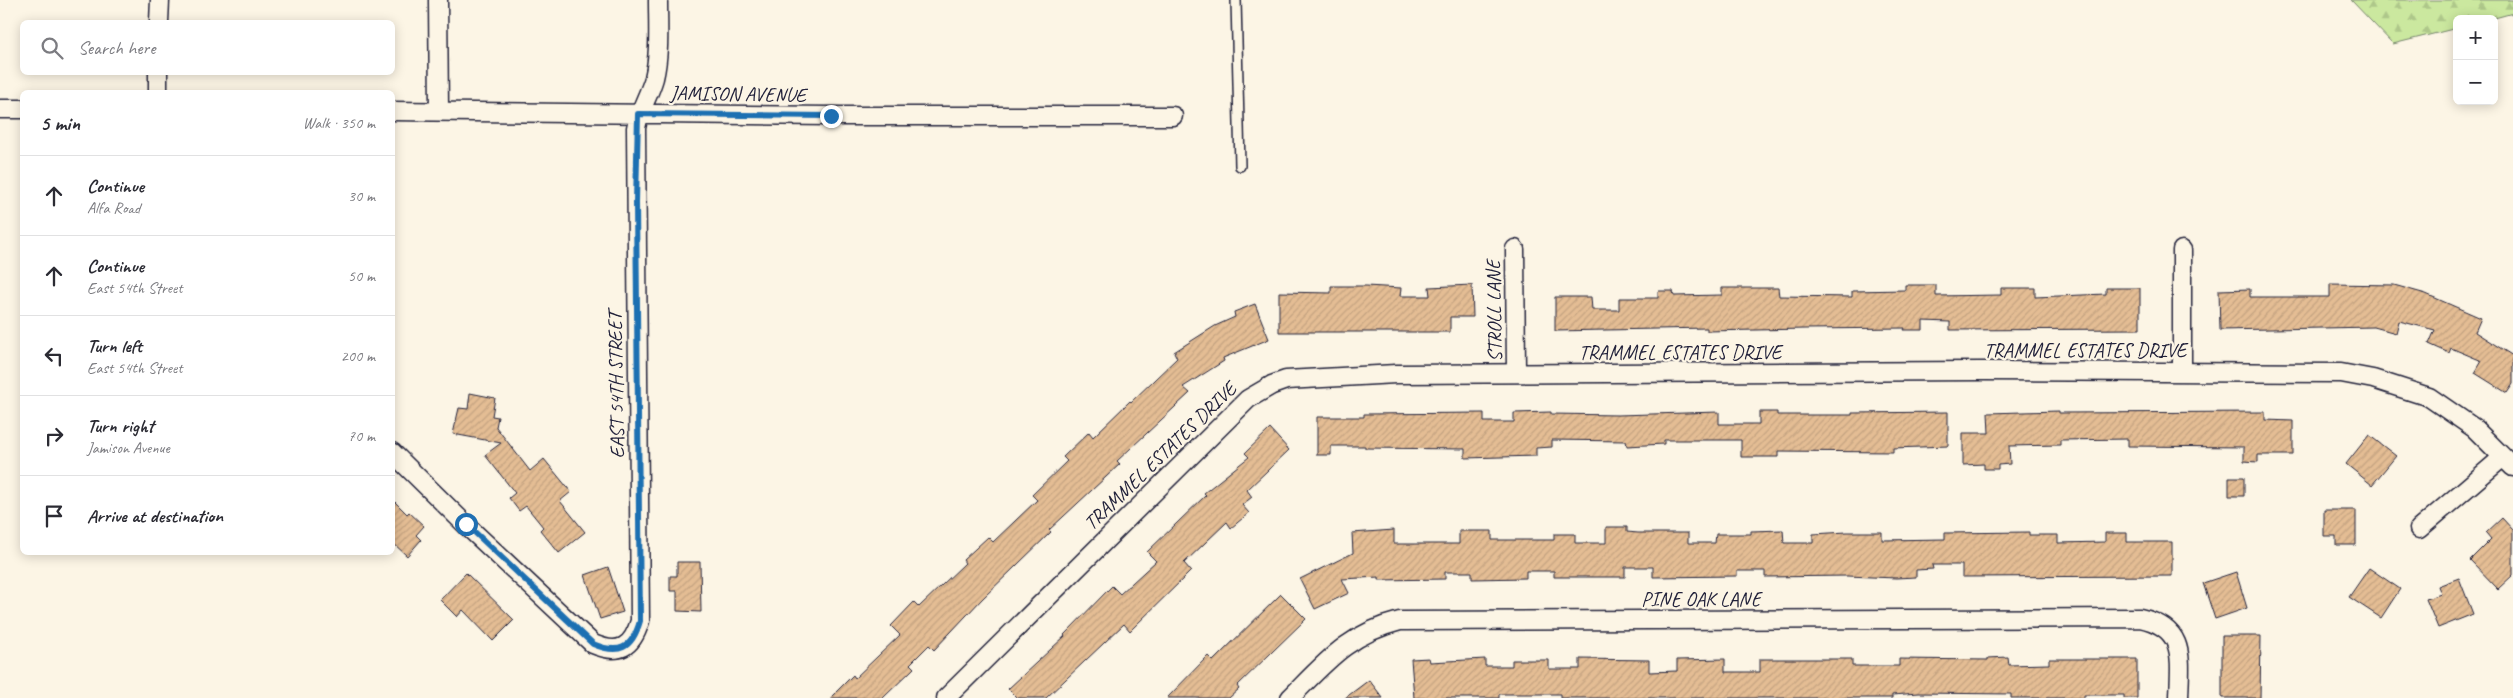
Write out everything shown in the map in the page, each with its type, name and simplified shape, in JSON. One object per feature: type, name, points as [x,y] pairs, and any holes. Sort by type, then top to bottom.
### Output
[{"type":"street","points":[[159,20],[160,0]]},
{"type":"street","points":[[438,0],[439,112]]},
{"type":"street","name":"EAST 54TH STREET","points":[[395,455],[593,644],[605,649],[619,650],[628,644],[636,633],[640,621],[636,202],[638,114],[648,96],[655,71],[658,0]]},
{"type":"street","points":[[158,75],[158,90]]},
{"type":"street","points":[[0,109],[20,109]]},
{"type":"street","name":"JAMISON AVENUE","points":[[395,111],[1173,116]]},
{"type":"street","name":"STROLL LANE","points":[[1515,249],[1516,373]]},
{"type":"street","points":[[2182,250],[2182,371]]},
{"type":"street","name":"TRAMMEL ESTATES DRIVE","points":[[946,698],[1248,399],[1272,385],[1301,378],[1396,374],[1516,373],[2182,371],[2341,373],[2373,379],[2429,397],[2474,428],[2508,462]]},
{"type":"street","points":[[2419,530],[2508,462]]},
{"type":"street","name":"PINE OAK LANE","points":[[1290,698],[1351,640],[1366,632],[1400,621],[2140,618],[2155,621],[2170,630],[2178,646],[2180,665],[2179,698]]},
{"type":"lane","points":[[1236,0],[1240,166]]},
{"type":"green space","points":[[2351,0],[2513,0],[2513,13],[2498,17],[2498,15],[2453,15],[2453,29],[2393,44]]},
{"type":"building","points":[[2330,284],[2394,285],[2426,294],[2481,318],[2475,332],[2513,356],[2513,384],[2507,393],[2475,373],[2482,361],[2451,348],[2449,353],[2429,344],[2435,330],[2399,321],[2396,333],[2374,327],[2220,330],[2219,290],[2250,289],[2250,297],[2330,297]]},
{"type":"building","points":[[1472,285],[1473,317],[1450,317],[1450,332],[1279,332],[1279,292],[1331,293],[1331,286],[1366,286],[1401,288],[1400,296],[1430,296],[1429,287]]},
{"type":"building","points":[[1905,285],[1936,285],[1936,296],[2001,295],[2001,288],[2035,288],[2035,297],[2106,294],[2106,288],[2140,288],[2140,329],[1950,330],[1950,322],[1923,321],[1923,330],[1904,330],[1905,328],[1707,331],[1707,328],[1555,331],[1555,297],[1591,297],[1592,310],[1619,310],[1619,298],[1658,298],[1658,291],[1673,291],[1674,296],[1722,295],[1722,288],[1778,288],[1779,296],[1852,297],[1852,291],[1905,290]]},
{"type":"building","points":[[1255,304],[1269,339],[1223,358],[1224,361],[1183,387],[1190,393],[1117,461],[1120,464],[1049,530],[1051,532],[982,599],[934,650],[929,645],[910,664],[914,668],[883,698],[830,698],[853,675],[855,678],[900,635],[891,626],[914,602],[919,607],[965,563],[963,560],[988,537],[993,542],[1037,500],[1032,495],[1067,461],[1063,457],[1089,432],[1093,437],[1131,402],[1177,358],[1174,352],[1215,326],[1235,317],[1234,312]]},
{"type":"building","points":[[470,393],[495,398],[492,416],[498,417],[496,427],[530,471],[544,459],[571,492],[560,501],[585,532],[559,553],[540,530],[543,527],[526,506],[519,511],[509,498],[515,493],[485,455],[501,443],[453,434],[459,408],[468,409]]},
{"type":"building","points":[[2059,411],[2059,413],[2265,412],[2265,420],[2293,421],[2293,455],[2258,455],[2258,462],[2244,461],[2244,447],[2128,446],[2128,439],[2060,440],[2060,445],[2009,446],[2010,464],[1998,465],[1998,469],[1984,469],[1984,464],[1963,465],[1963,433],[1989,433],[1988,413]]},
{"type":"building","points":[[1551,412],[1551,414],[1618,415],[1719,412],[1719,424],[1759,424],[1759,412],[1777,412],[1777,415],[1852,415],[1852,413],[1948,412],[1948,446],[1893,448],[1893,452],[1778,451],[1778,457],[1741,457],[1741,440],[1664,440],[1664,444],[1627,446],[1626,441],[1552,440],[1552,447],[1536,448],[1536,456],[1465,458],[1465,449],[1365,448],[1365,446],[1331,446],[1331,455],[1317,455],[1317,417],[1364,417],[1364,414],[1484,413],[1484,422],[1514,422],[1514,413]]},
{"type":"building","points":[[1270,429],[1289,450],[1247,490],[1252,497],[1242,505],[1249,513],[1231,528],[1227,522],[1184,563],[1191,571],[1130,631],[1124,624],[1046,698],[1017,698],[1008,689],[1065,636],[1112,586],[1120,594],[1156,561],[1147,552],[1206,495],[1204,493],[1249,457],[1245,453]]},
{"type":"building","points":[[2369,435],[2396,456],[2372,485],[2346,464]]},
{"type":"building","points":[[2229,477],[2244,477],[2244,496],[2229,496]]},
{"type":"building","points":[[395,502],[407,514],[409,512],[424,526],[416,535],[421,540],[407,556],[395,545]]},
{"type":"building","points":[[2324,510],[2356,510],[2356,545],[2336,545],[2336,536],[2324,536]]},
{"type":"building","points":[[2502,518],[2513,530],[2513,575],[2498,589],[2470,560],[2491,539],[2486,533]]},
{"type":"building","points":[[1606,527],[1627,527],[1627,532],[1638,533],[1688,533],[1688,543],[1715,543],[1716,534],[1751,534],[1751,531],[1783,530],[1784,543],[1813,543],[1813,534],[1847,532],[1882,532],[1882,540],[1945,539],[1945,533],[2029,532],[2029,535],[2058,535],[2058,543],[2105,542],[2105,533],[2127,533],[2127,542],[2172,542],[2172,576],[1962,577],[1962,565],[1932,565],[1933,569],[1916,570],[1916,577],[1896,578],[1847,576],[1765,577],[1765,571],[1737,571],[1737,576],[1653,577],[1653,567],[1625,567],[1625,577],[1554,577],[1554,571],[1526,571],[1526,578],[1472,579],[1472,572],[1445,572],[1445,579],[1379,580],[1379,577],[1342,579],[1349,593],[1315,609],[1300,579],[1353,553],[1352,533],[1394,530],[1394,544],[1459,544],[1459,531],[1492,531],[1492,540],[1554,540],[1554,534],[1575,534],[1575,543],[1606,543]]},
{"type":"building","points":[[677,562],[700,562],[701,612],[677,611],[677,591],[670,591],[670,576],[677,576]]},
{"type":"building","points":[[608,567],[623,612],[600,619],[585,575]]},
{"type":"building","points":[[2369,568],[2400,589],[2381,618],[2349,597]]},
{"type":"building","points":[[2236,572],[2247,608],[2215,619],[2203,583]]},
{"type":"building","points":[[466,573],[514,620],[493,641],[463,610],[457,617],[440,600]]},
{"type":"building","points":[[2459,578],[2473,614],[2438,628],[2426,599],[2441,594],[2438,586]]},
{"type":"building","points":[[1281,594],[1306,619],[1237,686],[1239,689],[1229,698],[1167,698],[1208,656],[1213,661]]},
{"type":"building","points":[[2222,636],[2261,636],[2260,698],[2222,698]]},
{"type":"building","points":[[2008,657],[2009,665],[2049,664],[2049,659],[2137,659],[2137,698],[2124,698],[2124,695],[2084,695],[2084,698],[2011,698],[2011,694],[1918,693],[1892,695],[1892,698],[1560,698],[1560,694],[1499,694],[1499,698],[1414,698],[1411,659],[1429,658],[1430,662],[1485,659],[1485,666],[1512,666],[1512,660],[1549,660],[1549,669],[1580,669],[1580,659],[1649,660],[1649,672],[1677,671],[1677,660],[1725,659],[1725,672],[1760,672],[1760,659],[1852,659],[1852,666],[1899,666],[1899,659],[1988,660],[1988,658]]},
{"type":"building","points":[[1369,680],[1383,698],[1345,698]]},
{"type":"route","points":[[466,524],[593,644],[605,649],[619,650],[628,644],[636,633],[640,621],[636,202],[636,128],[638,114],[831,116]]}]
